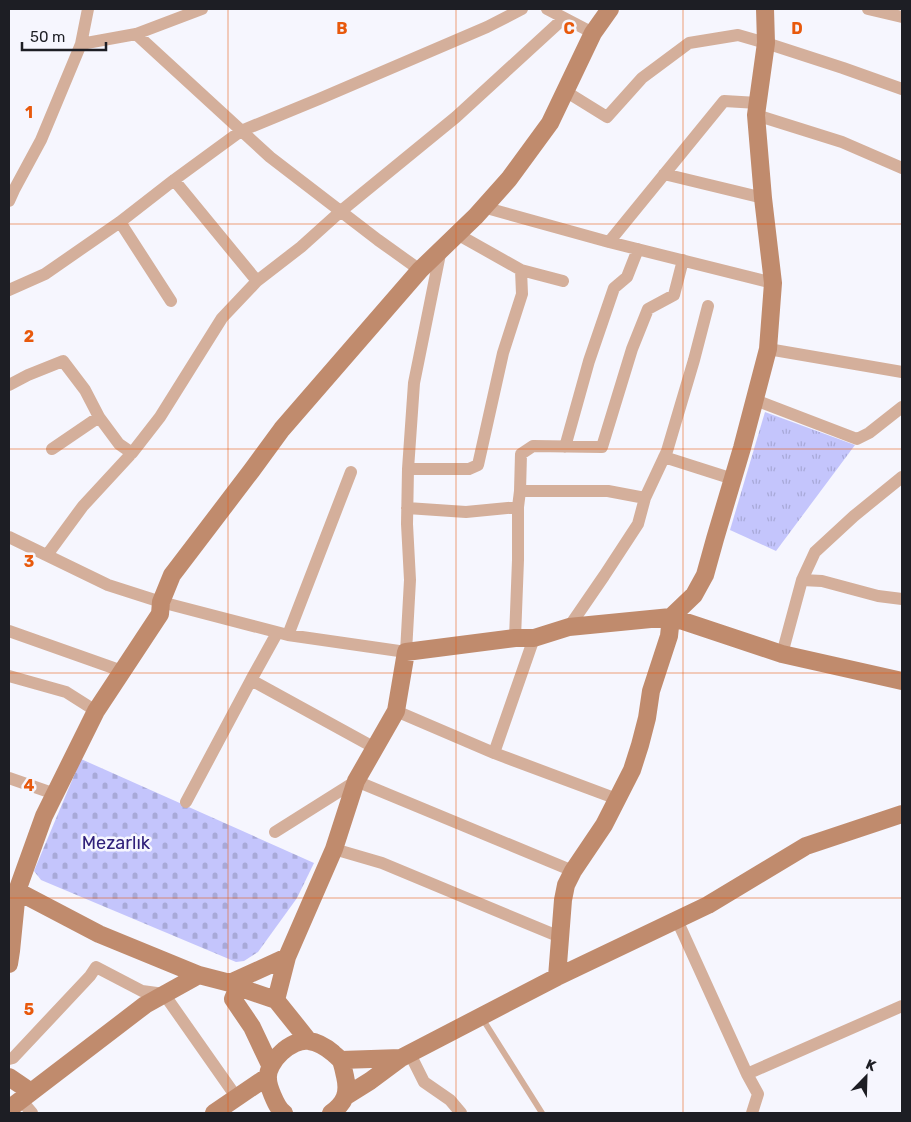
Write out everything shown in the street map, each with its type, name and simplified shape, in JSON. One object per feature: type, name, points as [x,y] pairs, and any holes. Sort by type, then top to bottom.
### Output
[{"type":"street","points":[[10,193],[41,140],[81,44],[88,9]]},
{"type":"street","points":[[81,44],[136,34],[202,9]]},
{"type":"street","points":[[9,290],[45,274],[120,222],[241,132],[487,26],[522,9]]},
{"type":"street","points":[[548,9],[593,33]]},
{"type":"street","points":[[9,964],[14,902],[44,816],[96,711],[160,614],[161,602],[172,575],[282,429],[420,270],[509,179],[550,123],[593,33],[610,9]]},
{"type":"street","points":[[558,977],[563,900],[566,885],[573,870],[604,825],[632,770],[648,718],[651,691],[669,636],[671,617],[694,596],[705,576],[768,349],[773,282],[763,198],[757,109],[766,43],[766,9]]},
{"type":"street","points":[[868,9],[902,17]]},
{"type":"street","points":[[46,555],[83,506],[132,453],[160,417],[222,318],[257,281],[301,247],[341,211],[456,116],[564,18]]},
{"type":"street","points":[[136,34],[270,157],[420,270]]},
{"type":"street","points":[[565,91],[607,117],[642,78],[689,43],[738,35],[902,89]]},
{"type":"street","points":[[609,242],[724,101],[757,109],[902,168]]},
{"type":"street","points":[[664,174],[763,198]]},
{"type":"street","points":[[174,180],[257,281]]},
{"type":"street","points":[[483,207],[609,242],[773,282]]},
{"type":"street","points":[[120,222],[171,301]]},
{"type":"street","points":[[457,234],[521,270],[563,281]]},
{"type":"street","points":[[276,1000],[287,957],[334,849],[356,781],[396,711],[406,652],[410,580],[407,508],[414,383],[442,249]]},
{"type":"street","points":[[565,447],[589,361],[614,288],[627,277],[638,249]]},
{"type":"street","points":[[515,638],[521,454],[533,446],[602,447],[632,349],[648,309],[674,295],[683,260]]},
{"type":"street","points":[[408,469],[470,469],[478,465],[503,353],[522,294],[521,270]]},
{"type":"street","points":[[569,627],[638,524],[645,498],[664,457],[708,306]]},
{"type":"street","points":[[768,349],[902,372]]},
{"type":"street","points":[[9,384],[63,361],[85,390],[99,417],[119,444],[132,453]]},
{"type":"street","points":[[755,400],[857,439],[902,407]]},
{"type":"street","points":[[52,449],[99,417]]},
{"type":"street","points":[[664,457],[733,479]]},
{"type":"street","points":[[186,802],[251,680],[283,634],[351,472]]},
{"type":"street","points":[[782,654],[802,580],[815,552],[854,516],[902,477]]},
{"type":"street","points":[[520,491],[608,491],[645,498]]},
{"type":"street","points":[[407,508],[466,512],[518,507]]},
{"type":"street","points":[[9,537],[108,585],[161,602],[283,634],[406,652],[515,638],[534,638],[569,627],[671,617],[782,654],[902,681]]},
{"type":"street","points":[[802,580],[822,580],[878,596],[902,599]]},
{"type":"street","points":[[9,631],[122,671]]},
{"type":"street","points":[[494,753],[534,638]]},
{"type":"street","points":[[9,676],[66,692],[96,711]]},
{"type":"street","points":[[251,680],[375,748]]},
{"type":"street","points":[[396,711],[494,753],[617,799]]},
{"type":"street","points":[[9,778],[55,794]]},
{"type":"street","points":[[356,781],[573,870]]},
{"type":"street","points":[[275,832],[356,781]]},
{"type":"street","points":[[331,1113],[336,1110],[346,1096],[405,1056],[558,977],[708,905],[806,846],[902,814]]},
{"type":"street","points":[[334,849],[382,863],[560,937]]},
{"type":"street","points":[[14,902],[199,975],[276,1000],[308,1040],[328,1048],[341,1060],[346,1079],[346,1096]]},
{"type":"street","points":[[677,920],[747,1074],[758,1094],[752,1113]]},
{"type":"street","points":[[234,985],[287,957]]},
{"type":"street","points":[[9,1059],[19,1051],[90,976],[96,967],[142,991],[164,994],[237,1098]]},
{"type":"street","points":[[9,1077],[23,1103],[145,1005],[199,975]]},
{"type":"street","points":[[234,985],[234,999],[252,1027],[269,1071],[275,1101],[281,1113]]},
{"type":"street","points":[[747,1074],[902,1006]]},
{"type":"street","points":[[214,1113],[237,1098],[269,1071],[286,1049],[295,1043],[308,1040]]},
{"type":"street","points":[[341,1060],[405,1056]]},
{"type":"street","points":[[405,1056],[424,1082],[450,1100],[461,1113]]},
{"type":"lane","points":[[482,1016],[542,1113]]},
{"type":"green space","points":[[765,412],[855,445],[776,551],[730,530]]},
{"type":"green space","name":"Mezarlık","points":[[81,759],[314,863],[297,898],[258,952],[244,961],[236,962],[41,880],[34,871]]}]
